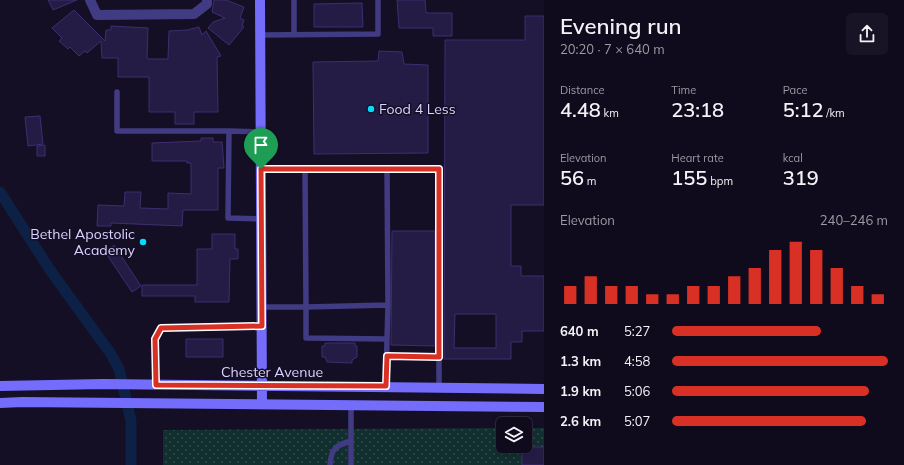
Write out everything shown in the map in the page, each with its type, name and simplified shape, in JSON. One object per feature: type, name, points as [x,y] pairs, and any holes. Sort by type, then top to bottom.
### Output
[{"type":"main road","points":[[260,0],[262,404]]},
{"type":"main road","name":"Chester Avenue","points":[[0,386],[103,384],[386,386],[544,389]]},
{"type":"main road","points":[[0,404],[22,402],[102,402],[152,404],[544,407]]},
{"type":"street","points":[[90,0],[97,15],[194,14],[200,11],[207,4],[207,0]]},
{"type":"lane","points":[[294,0],[294,35]]},
{"type":"lane","points":[[260,36],[378,34],[378,0]]},
{"type":"lane","points":[[117,92],[117,131],[261,132]]},
{"type":"lane","points":[[229,131],[228,218],[261,219]]},
{"type":"lane","points":[[261,169],[439,169],[439,387]]},
{"type":"lane","points":[[305,169],[306,338],[387,339]]},
{"type":"lane","points":[[386,386],[388,305],[387,169]]},
{"type":"lane","points":[[262,307],[388,305]]},
{"type":"lane","points":[[154,385],[155,339],[161,328],[262,326]]},
{"type":"lane","points":[[387,356],[439,357]]},
{"type":"lane","points":[[350,465],[351,405]]},
{"type":"lane","points":[[330,465],[333,449],[336,446],[351,441]]},
{"type":"green space","points":[[496,428],[496,453],[532,453],[532,428],[544,428],[544,465],[163,465],[163,430]]},
{"type":"building","points":[[48,0],[77,0],[53,10]]},
{"type":"building","points":[[214,0],[226,0],[244,7],[240,18],[244,20],[242,26],[244,27],[229,45],[208,28],[213,22],[225,18],[212,12]]},
{"type":"building","points":[[397,0],[425,0],[426,13],[452,13],[452,36],[433,36],[433,28],[399,28]]},
{"type":"building","points":[[362,3],[363,27],[314,27],[314,4]]},
{"type":"building","points":[[74,10],[105,41],[106,30],[111,30],[111,26],[148,28],[147,58],[149,59],[168,59],[169,31],[187,30],[199,27],[202,35],[206,31],[221,56],[217,57],[218,112],[194,112],[194,124],[175,124],[175,112],[149,112],[149,77],[118,77],[118,58],[102,58],[101,41],[87,53],[85,51],[79,56],[70,47],[68,49],[59,41],[62,38],[52,28]]},
{"type":"building","points":[[525,16],[544,16],[544,205],[511,205],[511,266],[521,266],[521,276],[544,276],[544,331],[522,331],[522,342],[511,342],[511,359],[444,359],[445,40],[525,40]],"holes":[[[455,314],[496,314],[496,348],[454,348]]]},
{"type":"building","name":"Food 4 Less","points":[[379,51],[402,52],[404,64],[428,65],[428,153],[314,154],[313,62],[378,61]]},
{"type":"building","points":[[40,116],[43,144],[28,146],[25,117]]},
{"type":"building","points":[[201,138],[213,138],[213,142],[222,142],[224,168],[218,168],[218,210],[183,210],[182,226],[111,223],[111,226],[97,226],[98,205],[124,206],[125,192],[141,192],[140,208],[168,209],[168,193],[191,194],[191,163],[187,163],[187,161],[152,161],[152,143],[201,141]]},
{"type":"building","points":[[45,145],[45,156],[37,156],[37,146]]},
{"type":"building","points":[[392,231],[435,231],[435,346],[391,345]]},
{"type":"building","points":[[212,234],[235,234],[235,249],[238,249],[238,259],[230,259],[229,302],[195,302],[195,296],[142,296],[142,285],[197,285],[197,249],[212,249]]},
{"type":"building","points":[[114,245],[141,286],[132,292],[105,252]]},
{"type":"building","points":[[186,339],[223,339],[223,357],[186,357]]},
{"type":"building","points":[[325,343],[355,343],[355,346],[357,346],[357,357],[352,360],[352,363],[327,362],[325,357],[322,357],[322,346],[325,346]]},
{"type":"building","points":[[532,447],[544,447],[544,465],[522,465],[522,453],[532,453]]},
{"type":"waterway","points":[[0,192],[50,270],[111,354],[119,369],[131,421],[131,465]]},
{"type":"place","name":"Food 4 Less","points":[[371,109]]},
{"type":"place","name":"Bethel Apostolic Academy","points":[[143,242]]},
{"type":"route","points":[[261,169],[439,169],[439,357],[387,356],[386,386],[156,385],[155,339],[156,334],[161,328],[262,326],[261,169]]}]
